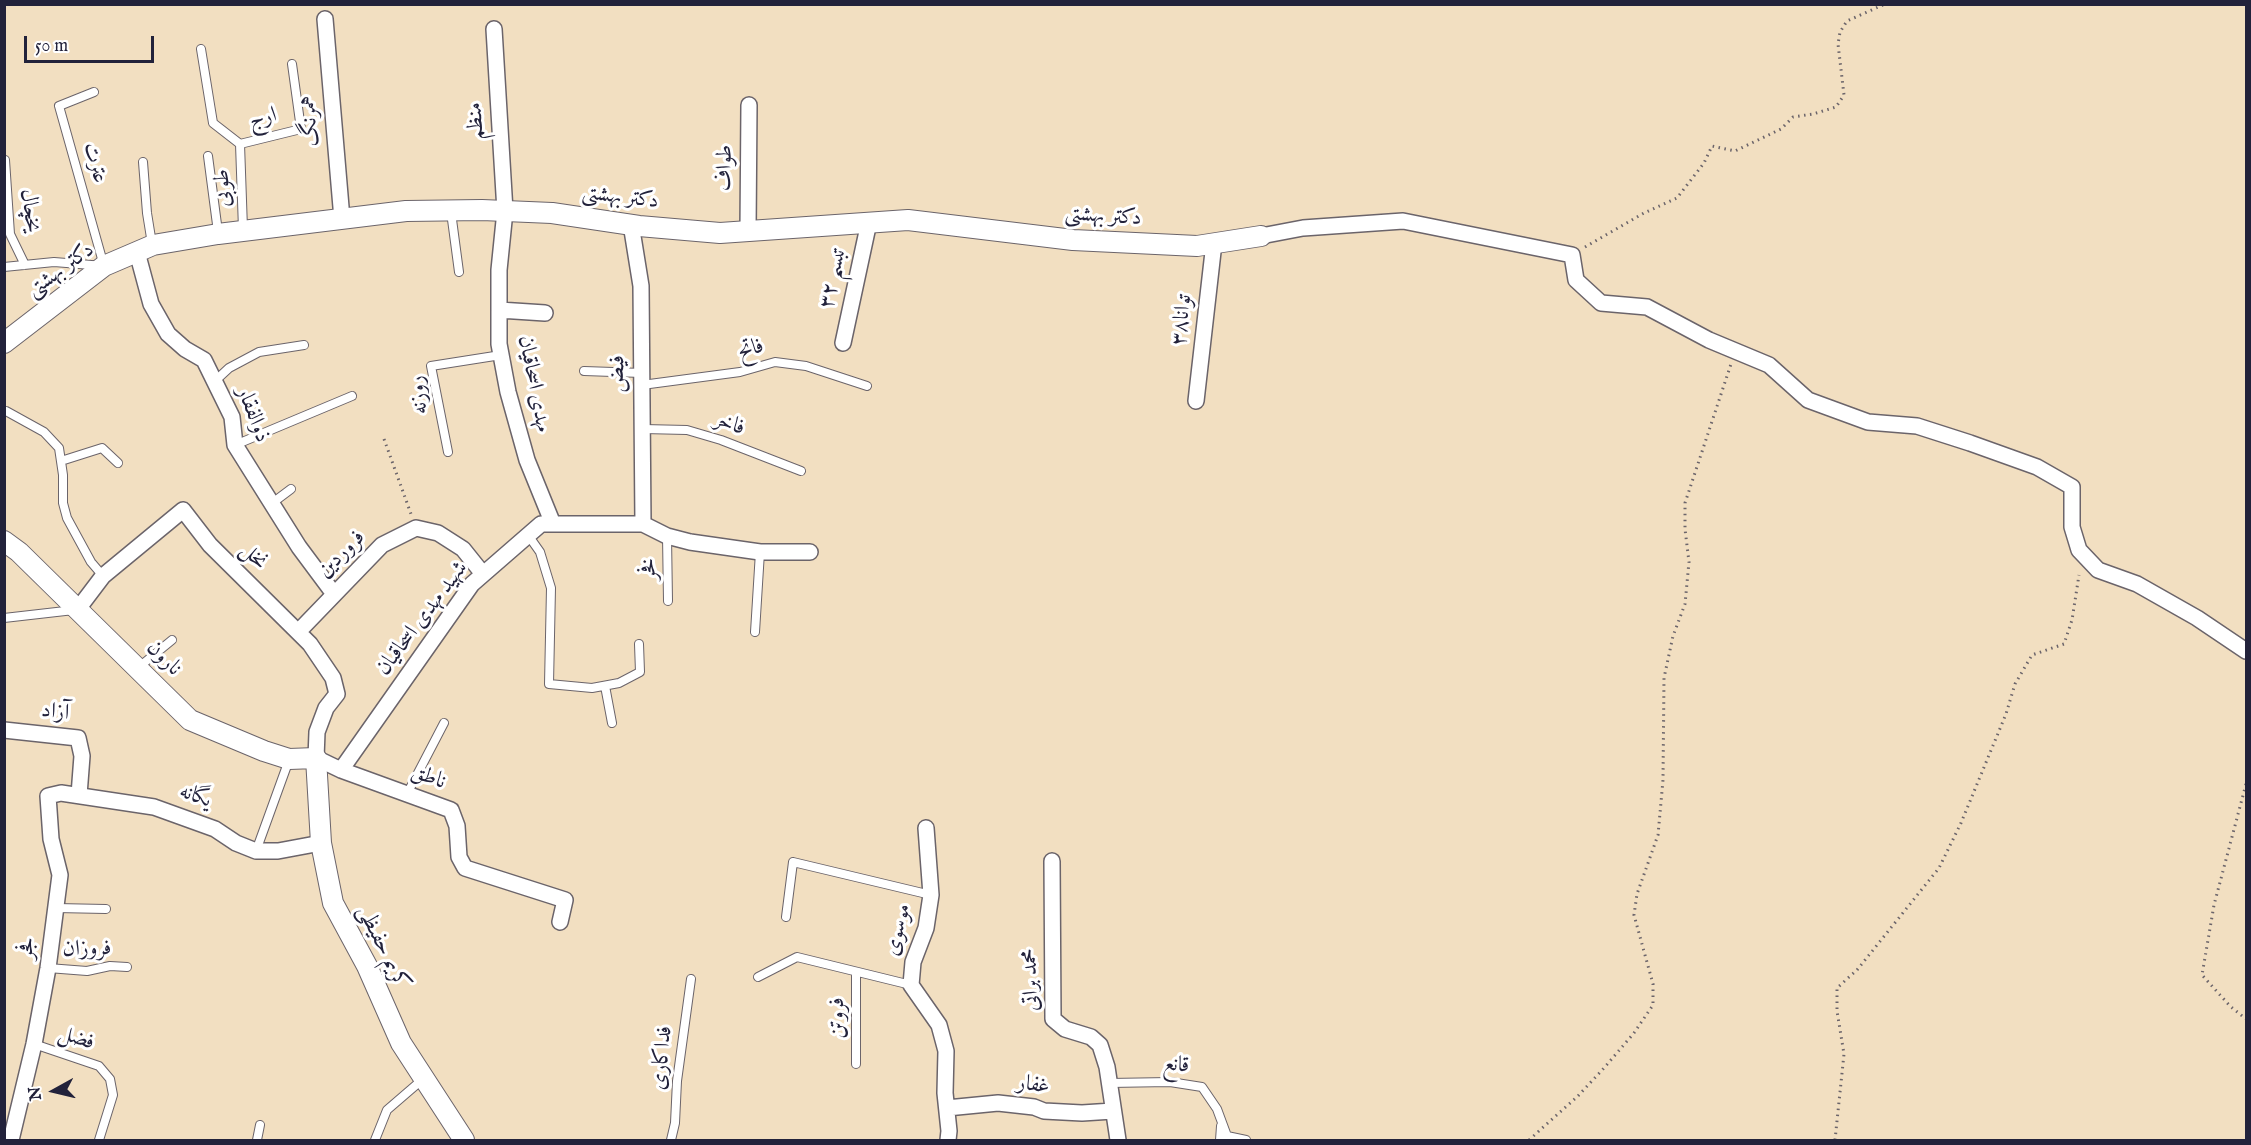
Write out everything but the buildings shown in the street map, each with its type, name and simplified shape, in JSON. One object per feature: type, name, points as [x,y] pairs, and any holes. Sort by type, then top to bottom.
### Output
[{"type":"street","name":"همرنگ","points":[[325,19],[342,219]]},
{"type":"street","name":"منظم","points":[[494,29],[505,211]]},
{"type":"street","name":"طواف","points":[[748,231],[749,105]]},
{"type":"street","name":"دکتر بهشتی","points":[[4,343],[104,266],[145,248],[218,234],[406,211],[552,213],[720,233],[908,220],[1073,240],[1197,246],[1261,236]]},
{"type":"street","name":"مهدی اسحاقیان","points":[[505,211],[499,270],[501,355],[526,460],[553,524]]},
{"type":"street","points":[[1261,236],[1304,228],[1403,221],[1572,255],[1576,280],[1600,303],[1647,307],[1708,340],[1769,365],[1808,400],[1868,422],[1917,426],[2037,467],[2072,487],[2072,527],[2079,550],[2098,570],[2137,584],[2197,618],[2247,651]]},
{"type":"street","name":"تبسم ۳۲","points":[[843,343],[869,222]]},
{"type":"street","name":"فیض","points":[[631,224],[641,285],[643,524]]},
{"type":"street","name":"توانا۳۸","points":[[1196,401],[1214,243]]},
{"type":"street","name":"ذوالفقار","points":[[145,248],[151,304],[168,334],[185,349],[204,360],[232,417],[236,445],[299,548],[334,594]]},
{"type":"street","points":[[499,310],[545,313]]},
{"type":"street","name":"نخل","points":[[78,609],[103,576],[183,510],[210,545],[310,644],[333,678],[337,694],[326,708],[317,732],[316,758]]},
{"type":"street","name":"شهید مهدی اسحاقیان","points":[[341,770],[472,584],[542,524],[643,524],[667,536],[690,542],[760,552],[810,552]]},
{"type":"street","points":[[416,528],[438,533],[463,549],[483,574]]},
{"type":"street","name":"فروردین","points":[[298,632],[382,545],[416,528]]},
{"type":"street","name":"نارون","points":[[4,542],[19,552],[190,720],[289,759],[316,758]]},
{"type":"street","name":"آزاد","points":[[4,730],[78,738],[82,756],[79,795]]},
{"type":"street","name":"ناطق","points":[[316,758],[341,770],[451,810],[457,826],[459,857],[465,868],[565,900],[560,922]]},
{"type":"street","name":"کریم حفیظی","points":[[316,758],[321,843],[333,903],[367,966],[401,1043],[464,1140]]},
{"type":"street","name":"یگانه","points":[[48,796],[62,793],[154,807],[215,829],[236,843],[256,851],[278,851],[321,843]]},
{"type":"street","name":"فجر","points":[[11,1140],[34,1044],[48,968],[60,875],[51,839],[48,796]]},
{"type":"street","name":"موسوی","points":[[926,828],[931,895],[926,928],[913,962],[911,985],[939,1025],[946,1051],[948,1140]]},
{"type":"street","name":"محمد براتی","points":[[1052,861],[1053,1019],[1065,1029],[1091,1037],[1100,1045],[1118,1140]]},
{"type":"street","name":"غفار","points":[[947,1108],[998,1103],[1034,1107],[1044,1111],[1113,1112]]},
{"type":"lane","points":[[201,49],[213,123],[240,144]]},
{"type":"lane","name":"ارج","points":[[240,144],[301,129],[292,64]]},
{"type":"lane","name":"عترت","points":[[94,92],[59,106],[104,266]]},
{"type":"lane","name":"طوبی","points":[[240,144],[243,231]]},
{"type":"lane","points":[[208,156],[218,234]]},
{"type":"lane","name":"یخچال","points":[[5,160],[10,234],[26,265]]},
{"type":"lane","points":[[143,162],[147,213],[145,248]]},
{"type":"lane","points":[[451,210],[459,272]]},
{"type":"lane","points":[[4,267],[54,262],[104,266]]},
{"type":"lane","points":[[215,381],[229,368],[259,352],[304,345]]},
{"type":"lane","name":"روزنه","points":[[448,452],[430,366],[501,355]]},
{"type":"lane","name":"فاتح","points":[[584,371],[642,379],[740,372],[775,362],[806,366],[867,386]]},
{"type":"lane","points":[[236,445],[352,396]]},
{"type":"lane","points":[[6,411],[45,432],[59,448],[63,502],[67,518],[91,562],[103,576]]},
{"type":"lane","name":"فاخر","points":[[643,429],[687,430],[721,440],[801,471]]},
{"type":"lane","points":[[61,461],[102,448],[118,463]]},
{"type":"lane","points":[[271,504],[291,489]]},
{"type":"lane","points":[[528,535],[540,552],[551,588],[549,684],[592,688],[619,683],[640,672],[639,645]]},
{"type":"lane","name":"فخر","points":[[667,536],[668,602]]},
{"type":"lane","points":[[754,632],[760,552]]},
{"type":"lane","points":[[4,618],[78,609]]},
{"type":"lane","points":[[138,668],[172,640]]},
{"type":"lane","points":[[605,686],[612,723]]},
{"type":"lane","points":[[407,794],[444,723]]},
{"type":"lane","points":[[256,851],[289,759]]},
{"type":"lane","points":[[786,917],[794,862],[931,895]]},
{"type":"lane","points":[[56,908],[106,909]]},
{"type":"lane","points":[[758,977],[797,957],[911,985]]},
{"type":"lane","name":"فروزان","points":[[48,968],[87,971],[110,966],[127,967]]},
{"type":"lane","name":"فروتن","points":[[856,972],[856,1064]]},
{"type":"lane","name":"فداکاری","points":[[671,1140],[675,1123],[677,1081],[691,978]]},
{"type":"lane","name":"فضل","points":[[34,1044],[99,1066],[110,1079],[113,1095],[99,1140]]},
{"type":"lane","points":[[375,1140],[387,1110],[424,1078]]},
{"type":"lane","name":"قانع","points":[[1109,1083],[1170,1082],[1202,1087],[1217,1108],[1227,1136],[1245,1140]]},
{"type":"lane","points":[[1220,1140],[1222,1122]]},
{"type":"lane","points":[[257,1140],[260,1125]]},
{"type":"path","points":[[1572,255],[1644,213],[1677,198],[1704,163],[1712,146],[1735,151],[1780,129],[1793,117],[1836,107],[1844,95],[1840,33],[1847,21],[1885,4]]},
{"type":"path","points":[[1529,1140],[1577,1097],[1604,1068],[1634,1033],[1653,1005],[1653,984],[1634,915],[1637,894],[1658,834],[1664,780],[1664,678],[1673,636],[1685,604],[1689,562],[1685,503],[1736,351]]},
{"type":"path","points":[[384,439],[416,528]]},
{"type":"path","points":[[1835,1140],[1844,1054],[1837,1011],[1837,988],[1857,970],[1939,868],[1961,823],[2006,714],[2015,684],[2032,655],[2064,644],[2072,620],[2080,573],[2079,550]]},
{"type":"path","points":[[2247,784],[2214,905],[2202,975],[2230,1006],[2247,1019]]}]
